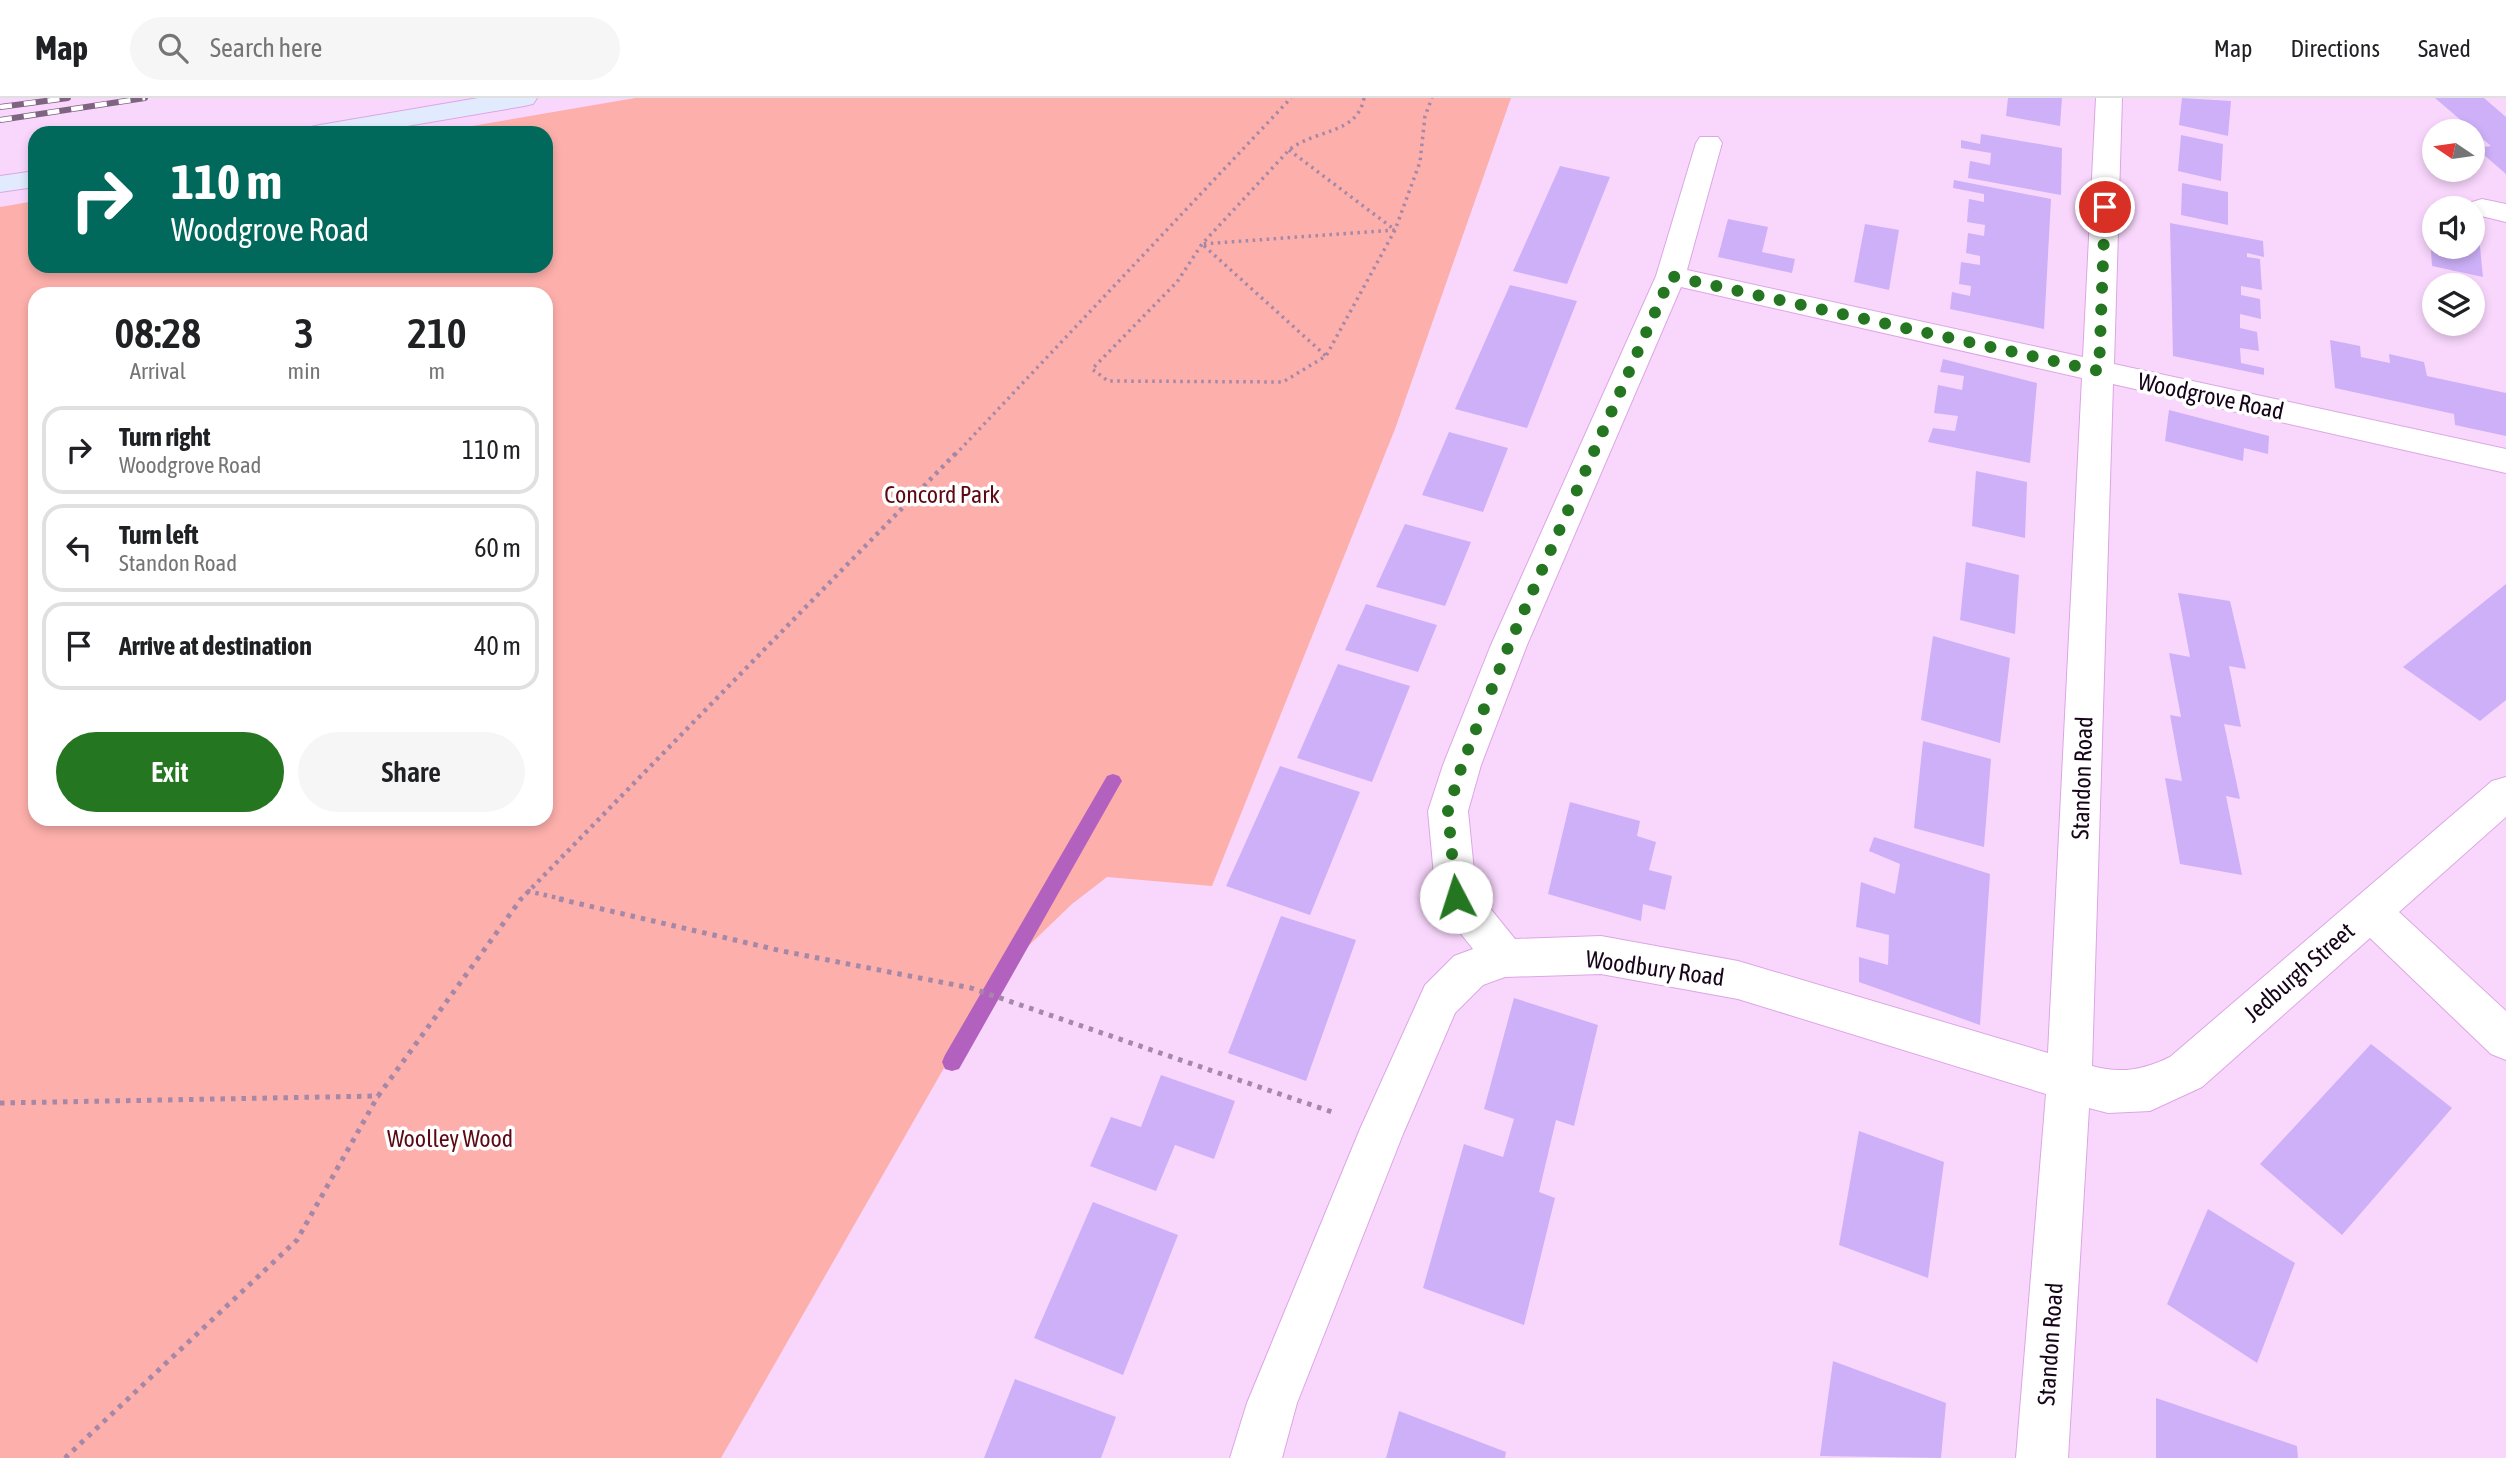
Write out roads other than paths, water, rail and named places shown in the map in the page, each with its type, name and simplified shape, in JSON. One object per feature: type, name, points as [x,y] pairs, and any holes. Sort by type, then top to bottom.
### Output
[{"type":"main road","points":[[361,126],[524,98]]},
{"type":"main road","points":[[0,184],[28,180]]},
{"type":"street","name":"Standon Road","points":[[2042,1458],[2069,1082],[2109,98]]},
{"type":"street","points":[[1506,958],[1456,897],[1448,811],[1462,765],[1509,645],[1671,276],[1709,142]]},
{"type":"street","name":"Woodgrove Road","points":[[1671,276],[2506,461]]},
{"type":"street","name":"Jedburgh Street","points":[[2069,1082],[2108,1092],[2150,1090],[2186,1072],[2506,793]]},
{"type":"street","points":[[2369,911],[2506,1040]]},
{"type":"street","name":"Woodbury Road","points":[[1256,1458],[1272,1403],[1382,1129],[1440,999],[1469,970],[1506,958],[1601,955],[1738,980],[2069,1082]]},
{"type":"waterway","points":[[952,1062],[1113,781]]},
{"type":"railway","points":[[0,107],[68,98]]},
{"type":"railway","points":[[0,120],[145,98]]},
{"type":"park label","name":"Concord Park","points":[[942,494]]},
{"type":"park label","name":"Woolley Wood","points":[[450,1138]]}]
